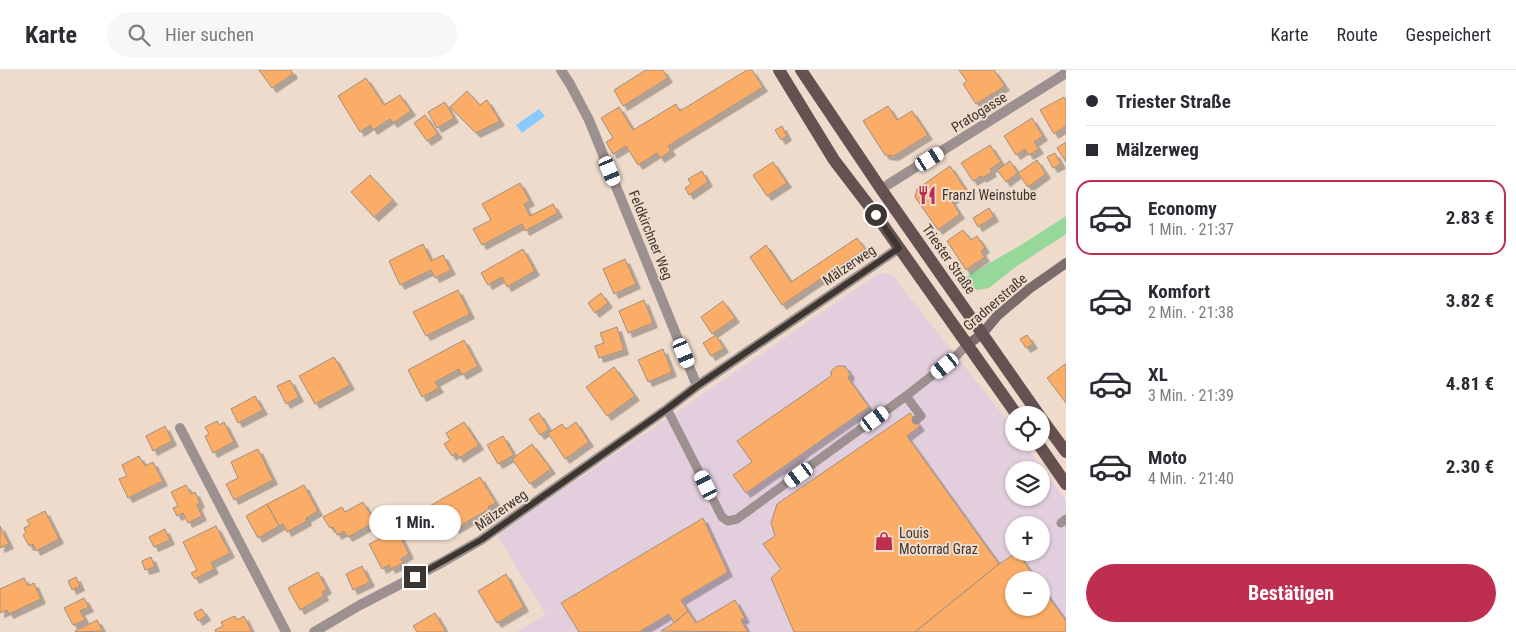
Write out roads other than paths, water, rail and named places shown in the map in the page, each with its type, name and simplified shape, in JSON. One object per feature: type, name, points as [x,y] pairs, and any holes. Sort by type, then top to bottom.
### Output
[{"type":"main road","points":[[779,70],[830,154],[1011,406]]},
{"type":"main road","name":"Triester Straße","points":[[802,70],[881,189],[1033,406]]},
{"type":"main road","name":"Gradnerstraße","points":[[967,345],[982,334],[997,316],[1030,288],[1066,263]]},
{"type":"main road","points":[[1050,430],[1066,452]]},
{"type":"main road","points":[[1043,451],[1066,484]]},
{"type":"street","name":"Feldkirchner Weg","points":[[562,70],[589,120],[697,386]]},
{"type":"street","name":"Pratogasse","points":[[881,189],[1066,73]]},
{"type":"street","name":"Mälzerweg","points":[[314,632],[360,605],[474,545],[697,386],[899,248]]},
{"type":"street","points":[[180,428],[286,632]]},
{"type":"lane","points":[[667,409],[722,517],[728,521],[737,520],[906,396],[953,359],[967,345]]},
{"type":"lane","points":[[906,396],[921,416],[916,420]]},
{"type":"water","points":[[539,109],[545,116],[522,133],[516,125]]},
{"type":"place","name":"Franzl Weinstube","points":[[927,195]]},
{"type":"place","name":"Louis Motorrad Graz","points":[[884,541]]}]
